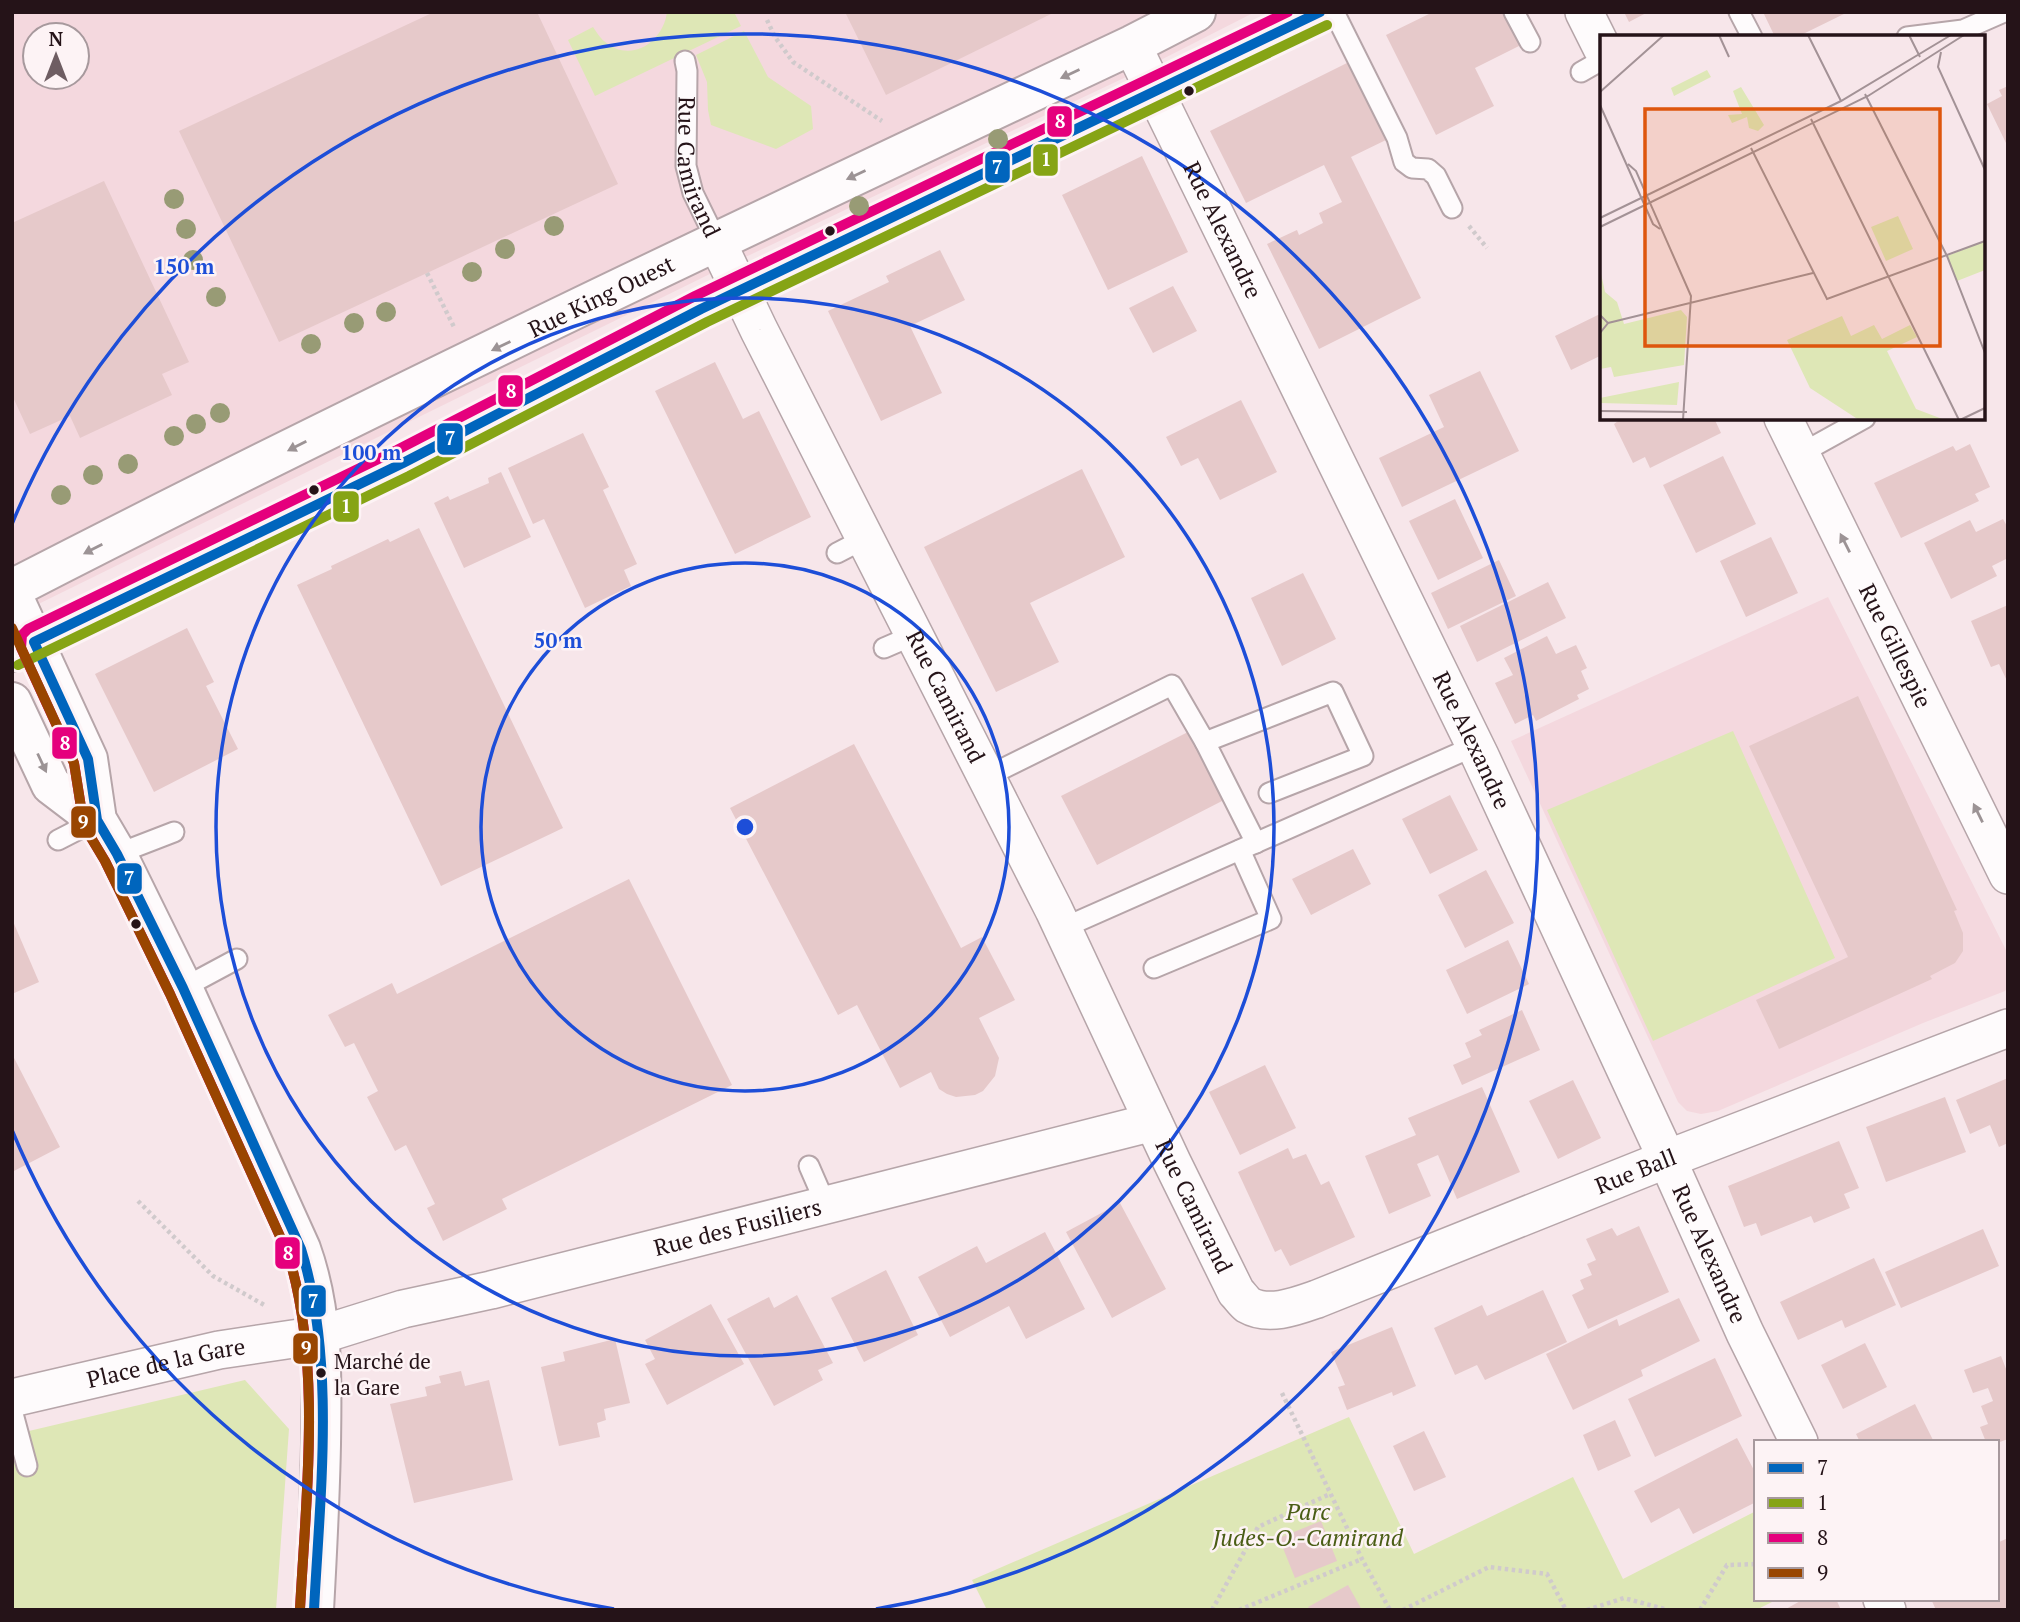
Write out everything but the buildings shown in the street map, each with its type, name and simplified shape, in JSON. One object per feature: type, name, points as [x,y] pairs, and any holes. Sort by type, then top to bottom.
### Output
[{"type":"main road","name":"Rue King Ouest","points":[[12,592],[470,360],[1196,12]]},
{"type":"main road","points":[[23,647],[403,463],[740,291],[1321,12]]},
{"type":"main road","points":[[12,592],[23,647],[88,759],[97,820],[183,988],[313,1280],[320,1335],[321,1437],[314,1610]]},
{"type":"main road","points":[[12,702],[51,785],[97,820]]},
{"type":"street","points":[[1584,12],[1591,60]]},
{"type":"street","name":"Rue Alexandre","points":[[1132,45],[1475,746],[1745,1333],[1798,1440]]},
{"type":"street","name":"Rue Camirand","points":[[716,240],[852,545],[899,642],[986,777],[1063,928],[1236,1292],[1249,1305],[1265,1309]]},
{"type":"street","name":"Rue Gillespie","points":[[1784,420],[2008,875]]},
{"type":"street","name":"Rue Ball","points":[[1265,1309],[1284,1310],[1317,1299],[1667,1159],[2008,1028]]},
{"type":"street","name":"Rue des Fusiliers","points":[[320,1335],[403,1309],[491,1290],[1153,1122]]},
{"type":"street","name":"Place de la Gare","points":[[12,1398],[219,1350],[320,1335]]},
{"type":"lane","points":[[1334,12],[1397,138],[1404,162],[1412,168],[1428,169],[1437,176],[1452,208]]},
{"type":"lane","points":[[1514,12],[1530,42]]},
{"type":"lane","points":[[1739,12],[1751,35]]},
{"type":"lane","points":[[1924,35],[1964,30],[2004,12]]},
{"type":"lane","name":"Rue Camirand","points":[[685,61],[688,181],[716,240]]},
{"type":"lane","points":[[1800,454],[1861,420]]},
{"type":"lane","points":[[986,777],[1172,685],[1205,742],[1248,846],[1271,919],[1154,968]]},
{"type":"lane","points":[[1205,742],[1334,692],[1363,756],[1269,793]]},
{"type":"lane","points":[[1063,928],[1475,746]]},
{"type":"lane","points":[[58,840],[97,820]]},
{"type":"lane","points":[[117,855],[174,832]]},
{"type":"lane","points":[[183,988],[237,959]]},
{"type":"lane","points":[[808,1167],[826,1205]]},
{"type":"lane","points":[[12,1410],[27,1466]]},
{"type":"path","points":[[767,20],[775,37],[793,62],[918,146]]},
{"type":"path","points":[[427,273],[470,360]]},
{"type":"path","points":[[138,1200],[213,1276],[271,1308]]},
{"type":"path","points":[[1283,1393],[1362,1559],[1390,1610]]},
{"type":"path","points":[[1212,1610],[1258,1527],[1330,1494]]},
{"type":"path","points":[[1239,1610],[1362,1559]]},
{"type":"path","points":[[1700,1610],[1727,1566],[1754,1564]]},
{"type":"path","points":[[1403,1610],[1489,1567],[1547,1574],[1566,1610]]},
{"type":"path","points":[[1587,1610],[1624,1598],[1664,1609]]},
{"type":"shaded area","points":[[12,12],[1255,12],[1143,69],[718,270],[12,617]]},
{"type":"shaded area","points":[[1828,597],[2008,954],[2008,986],[2005,991],[1923,1023],[1718,1111],[1701,1114],[1687,1111],[1678,1102],[1511,741]]},
{"type":"green space","points":[[667,12],[734,12],[741,26],[595,96],[568,40],[593,27],[603,40],[614,48],[634,50],[644,47],[659,33]]},
{"type":"green space","points":[[744,31],[768,77],[811,106],[813,129],[776,149],[711,125],[707,82],[696,55]]},
{"type":"green space","points":[[1733,731],[1835,958],[1653,1041],[1547,810]]},
{"type":"green space","points":[[245,1380],[289,1429],[276,1610],[12,1610],[12,1435]]},
{"type":"green space","name":"Parc Judes-O.-Camirand","points":[[1349,1417],[1414,1554],[1573,1477],[1623,1579],[1754,1512],[1754,1601],[1774,1601],[1756,1610],[987,1610],[972,1580]]},
{"type":"transit line","name":"8","points":[[300,1609],[308,1476],[308,1384],[299,1296],[288,1254],[170,994],[105,861],[84,826],[74,763],[21,648],[22,635],[28,629],[397,450],[695,296],[1288,12]]},
{"type":"transit line","name":"7","points":[[34,642],[403,463],[701,309],[1320,12]]},
{"type":"transit line","name":"1","points":[[18,665],[409,476],[707,322],[1327,25]]},
{"type":"transit line","name":"9","points":[[12,628],[74,763],[84,826],[105,861],[170,994],[288,1254],[299,1296],[308,1384],[308,1476],[300,1609]]},
{"type":"transit line","name":"7","points":[[34,642],[88,759],[97,820],[117,854],[183,988],[301,1249],[319,1336],[322,1382],[322,1474],[314,1610]]},
{"type":"place","name":"Marché de la Gare","points":[[321,1373]]}]
